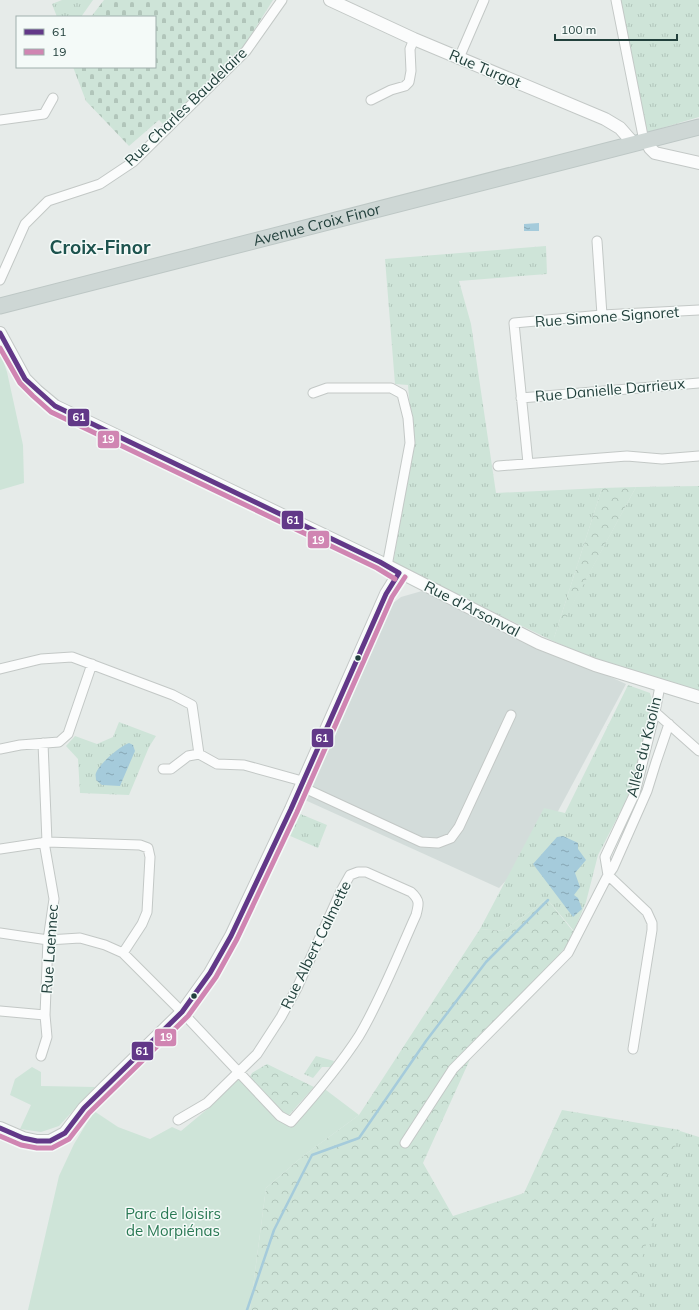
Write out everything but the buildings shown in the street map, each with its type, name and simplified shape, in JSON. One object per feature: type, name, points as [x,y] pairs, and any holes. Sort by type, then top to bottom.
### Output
[{"type":"main road","name":"Avenue Croix Finor","points":[[0,306],[699,127]]},
{"type":"street","name":"Rue Charles Baudelaire","points":[[0,280],[25,224],[48,201],[100,184],[133,162],[246,51],[282,0]]},
{"type":"street","name":"Rue Turgot","points":[[330,0],[414,39],[605,119],[642,142],[655,153],[699,163]]},
{"type":"street","points":[[458,58],[484,0]]},
{"type":"street","points":[[616,0],[642,142]]},
{"type":"street","points":[[371,100],[391,90],[405,86],[408,82],[411,71],[410,49],[414,39]]},
{"type":"street","points":[[0,120],[44,114],[53,98]]},
{"type":"street","points":[[597,241],[602,315]]},
{"type":"street","name":"Rue Simone Signoret","points":[[521,398],[514,324],[602,315],[699,310]]},
{"type":"street","name":"Rue d'Arsonval","points":[[0,333],[25,379],[55,406],[387,566],[538,643],[595,665],[699,697]]},
{"type":"street","name":"Rue Danielle Darrieux","points":[[521,398],[699,383]]},
{"type":"street","points":[[313,393],[327,388],[391,388],[402,394],[408,418],[410,443],[387,566]]},
{"type":"street","points":[[521,398],[528,463]]},
{"type":"street","points":[[498,466],[627,456],[662,459],[699,456]]},
{"type":"street","points":[[0,1128],[23,1138],[37,1141],[50,1141],[65,1133],[84,1108],[182,1012],[210,973],[231,936],[287,816],[386,594],[399,573]]},
{"type":"street","points":[[0,669],[41,659],[72,657],[173,695],[192,705],[199,754]]},
{"type":"street","points":[[0,749],[20,745],[59,742],[68,734],[92,664]]},
{"type":"street","name":"Allée du Kaolin","points":[[608,875],[605,857],[635,793],[660,686]]},
{"type":"street","points":[[655,712],[699,751]]},
{"type":"street","points":[[163,769],[171,769],[188,756],[199,754],[217,764],[244,765],[301,783],[421,842],[438,843],[450,838],[459,827],[511,715]]},
{"type":"street","points":[[405,1143],[453,1069],[568,953],[613,868],[643,803],[669,724]]},
{"type":"street","name":"Rue Laennec","points":[[41,1056],[47,1037],[45,1016],[48,940],[54,899],[46,842],[43,743]]},
{"type":"street","points":[[0,849],[46,842],[140,845],[148,848],[150,857],[147,912],[142,924],[123,953]]},
{"type":"street","name":"Rue Albert Calmette","points":[[178,1120],[207,1103],[238,1072],[256,1054],[281,1017],[297,988],[340,893],[350,876],[358,872],[366,872],[411,892],[416,897],[418,902],[416,915],[370,1017],[358,1037],[322,1087],[291,1122],[280,1116],[238,1072]]},
{"type":"street","points":[[608,875],[647,912],[652,923],[633,1049]]},
{"type":"street","points":[[0,933],[48,940],[80,938],[105,944],[123,953],[182,1012],[238,1072]]},
{"type":"street","points":[[0,1011],[45,1016]]},
{"type":"shaded area","points":[[422,591],[626,684],[541,843],[499,888],[305,800],[384,610],[401,597]]},
{"type":"green space","points":[[62,0],[93,0],[82,16],[57,16],[52,4]]},
{"type":"green space","points":[[104,0],[273,0],[244,46],[164,125],[159,120],[129,146],[86,101],[73,68],[156,68],[156,16],[92,16]]},
{"type":"green space","points":[[619,0],[699,0],[699,117],[648,132],[645,127]]},
{"type":"green space","points":[[546,246],[547,274],[459,281],[471,324],[496,493],[602,488],[554,638],[636,487],[699,486],[699,691],[626,672],[553,641],[393,564],[413,448],[408,385],[395,384],[385,259]]},
{"type":"green space","points":[[0,351],[7,372],[23,445],[24,483],[0,490]]},
{"type":"green space","points":[[636,487],[553,641],[602,488]]},
{"type":"green space","points":[[628,685],[650,693],[652,700],[641,755],[628,797],[598,855],[586,902],[574,931],[547,899],[503,931],[480,929],[544,808],[565,813]]},
{"type":"green space","points":[[119,722],[156,736],[149,747],[129,795],[80,793],[78,759],[66,746],[75,736],[97,744],[113,737]]},
{"type":"green space","points":[[298,813],[327,825],[318,848],[288,835]]},
{"type":"green space","points":[[547,899],[576,935],[471,1057],[423,1163],[453,1216],[524,1193],[562,1110],[680,1130],[637,1275],[641,1310],[250,1310],[266,1188],[303,1156],[359,1115],[480,929],[503,931]]},
{"type":"green space","points":[[316,1056],[334,1061],[331,1067],[322,1067],[313,1078],[304,1074]]},
{"type":"green space","points":[[267,1064],[314,1087],[289,1115],[281,1114],[248,1080],[252,1073]]},
{"type":"green space","points":[[32,1067],[41,1072],[41,1086],[95,1087],[59,1126],[41,1132],[20,1129],[31,1105],[10,1095],[15,1079]]},
{"type":"green space","name":"Parc de loisirs de Morpiénas","points":[[238,1072],[290,1122],[322,1087],[359,1115],[303,1156],[266,1188],[250,1310],[28,1310],[59,1176],[74,1144],[94,1111],[118,1127],[150,1139],[172,1127],[181,1131],[211,1106]]},
{"type":"green space","points":[[680,1131],[699,1137],[699,1310],[582,1310]]},
{"type":"water","points":[[539,223],[539,231],[524,231],[524,224]]},
{"type":"water","points":[[129,743],[133,745],[135,751],[120,786],[102,785],[96,780],[98,769],[110,756]]},
{"type":"water","points":[[563,836],[578,843],[578,849],[586,860],[575,873],[580,887],[574,895],[578,898],[582,909],[573,917],[533,864],[557,837]]},
{"type":"waterway","points":[[247,1310],[274,1230],[312,1155],[359,1138],[426,1041],[486,962],[548,900]]},
{"type":"transit line","name":"61","points":[[0,333],[25,379],[55,406],[380,562],[399,573]]},
{"type":"transit line","name":"19","points":[[0,348],[20,383],[51,412],[377,568],[395,579]]},
{"type":"transit line","name":"61","points":[[0,1128],[23,1138],[37,1141],[50,1141],[65,1133],[84,1108],[182,1012],[210,973],[231,936],[291,809],[386,594],[399,573]]},
{"type":"transit line","name":"19","points":[[0,1136],[21,1145],[37,1148],[52,1148],[69,1139],[89,1113],[188,1016],[216,977],[237,939],[297,812],[392,597],[405,577]]},
{"type":"district","name":"Croix-Finor","points":[[100,247]]}]
